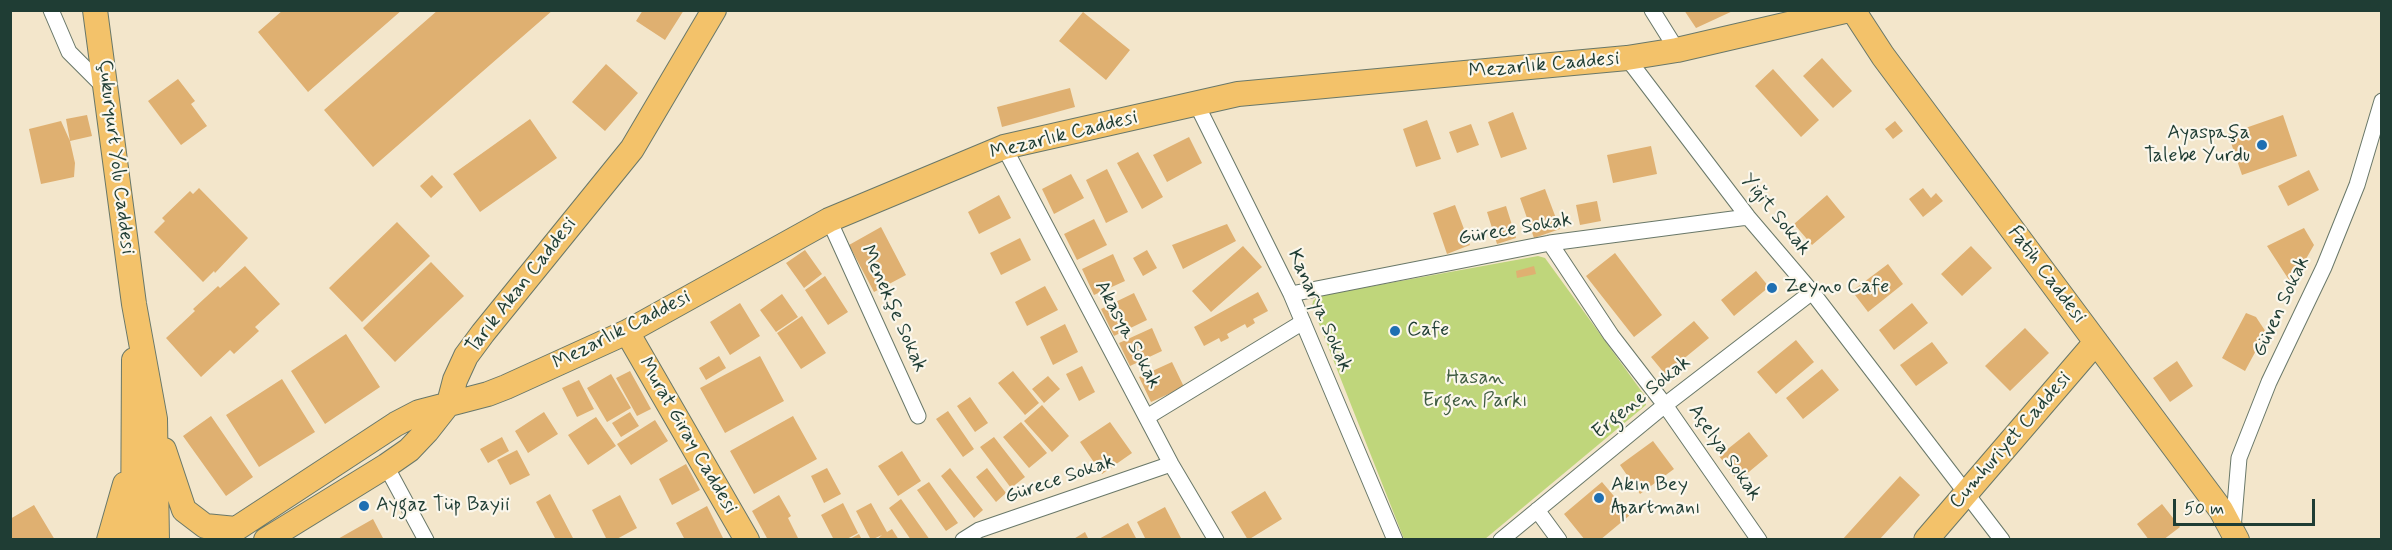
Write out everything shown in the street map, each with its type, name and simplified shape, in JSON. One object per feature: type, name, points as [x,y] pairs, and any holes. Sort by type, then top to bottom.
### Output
[{"type":"main road","name":"Çukuryurt Yolu Caddesi","points":[[96,10],[134,304],[155,419],[171,477],[184,510],[205,526],[227,534]]},
{"type":"main road","name":"Tarık Akan Caddesi","points":[[449,403],[455,380],[466,356],[632,149],[714,10]]},
{"type":"main road","name":"Mezarlık Caddesi","points":[[449,403],[488,394],[627,332],[829,220],[1004,147],[1238,94],[1627,58],[1677,50],[1851,10]]},
{"type":"main road","name":"Fatih Caddesi","points":[[1851,10],[2221,510],[2235,536]]},
{"type":"main road","name":"Çukuryurt Yolu Caddesi","points":[[133,540],[134,304]]},
{"type":"main road","name":"Murat Giray Caddesi","points":[[627,332],[747,540]]},
{"type":"main road","name":"Cumhuriyet Caddesi","points":[[1926,540],[2096,342]]},
{"type":"main road","points":[[266,540],[409,450],[449,403]]},
{"type":"main road","points":[[227,534],[396,424],[419,412],[449,403]]},
{"type":"main road","name":"Çukuryurt Yolu Caddesi","points":[[155,419],[157,540]]},
{"type":"main road","name":"Çukuryurt Yolu Caddesi","points":[[109,540],[132,456]]},
{"type":"street","points":[[51,10],[69,52],[107,90]]},
{"type":"street","points":[[1652,10],[1677,50]]},
{"type":"street","name":"Yiğit Sokak","points":[[1627,58],[1748,217],[1812,292],[2002,540]]},
{"type":"street","name":"Güven Sokak","points":[[2235,536],[2239,458],[2269,382],[2324,267],[2357,185],[2382,101]]},
{"type":"street","name":"Kanarya Sokak","points":[[1196,103],[1291,294],[1395,540]]},
{"type":"street","name":"Akasya Sokak","points":[[1004,147],[1171,464],[1216,540]]},
{"type":"street","name":"Gürece Sokak","points":[[1291,294],[1550,243],[1748,217]]},
{"type":"street","name":"Menekşe Sokak","points":[[829,220],[918,416]]},
{"type":"street","name":"Açelya Sokak","points":[[1550,243],[1611,335],[1665,405],[1759,540]]},
{"type":"street","name":"Ergene Sokak","points":[[1501,540],[1665,405],[1812,292]]},
{"type":"street","points":[[1147,417],[1303,322]]},
{"type":"street","name":"Gürece Sokak","points":[[963,540],[982,535],[1171,464]]},
{"type":"street","points":[[386,466],[426,540]]},
{"type":"street","points":[[1537,510],[1559,540]]},
{"type":"green space","name":"Hasan Ergen Parkı","points":[[1538,256],[1545,258],[1645,396],[1646,405],[1485,539],[1404,539],[1312,306],[1313,301],[1318,296]]},
{"type":"building","points":[[283,10],[402,10],[308,92],[258,32]]},
{"type":"building","points":[[438,10],[553,10],[373,167],[324,110]]},
{"type":"building","points":[[643,10],[684,10],[665,40],[636,21]]},
{"type":"building","points":[[1684,10],[1735,10],[1696,28]]},
{"type":"building","points":[[1083,12],[1130,50],[1106,80],[1059,41]]},
{"type":"building","points":[[1822,58],[1852,91],[1833,108],[1803,76]]},
{"type":"building","points":[[606,64],[638,93],[605,131],[572,102]]},
{"type":"building","points":[[1773,69],[1819,120],[1801,137],[1755,86]]},
{"type":"building","points":[[178,79],[195,101],[191,104],[207,126],[181,145],[148,101]]},
{"type":"building","points":[[1070,88],[1075,107],[1002,127],[997,107]]},
{"type":"building","points":[[1513,112],[1527,149],[1501,158],[1488,122]]},
{"type":"building","points":[[87,115],[92,136],[70,141],[66,119]]},
{"type":"building","name":"Ayaspaşa Talebe Yurdu","points":[[2283,115],[2297,156],[2242,175],[2228,134]]},
{"type":"building","points":[[530,119],[557,158],[480,212],[453,174]]},
{"type":"building","points":[[1427,120],[1441,159],[1416,167],[1403,129]]},
{"type":"building","points":[[61,121],[70,141],[75,163],[74,177],[41,184],[29,129]]},
{"type":"building","points":[[1895,121],[1903,131],[1893,139],[1885,129]]},
{"type":"building","points":[[1471,124],[1479,145],[1457,153],[1449,132]]},
{"type":"building","points":[[1189,137],[1202,163],[1167,182],[1153,155]]},
{"type":"building","points":[[1651,146],[1657,174],[1613,183],[1607,155]]},
{"type":"building","points":[[1138,152],[1163,197],[1142,209],[1117,163]]},
{"type":"building","points":[[1107,169],[1128,212],[1106,223],[1086,180]]},
{"type":"building","points":[[2309,170],[2319,190],[2288,206],[2278,186]]},
{"type":"building","points":[[1071,174],[1084,198],[1054,214],[1042,189]]},
{"type":"building","points":[[432,175],[443,187],[431,198],[420,186]]},
{"type":"building","points":[[199,188],[248,238],[215,273],[214,271],[203,282],[154,232],[165,221],[162,218],[190,191],[193,194]]},
{"type":"building","points":[[1923,188],[1931,198],[1936,193],[1943,201],[1923,217],[1909,199]]},
{"type":"building","points":[[1545,189],[1560,229],[1534,238],[1520,198]]},
{"type":"building","points":[[999,195],[1011,218],[979,234],[968,212]]},
{"type":"building","points":[[1827,195],[1845,217],[1812,245],[1794,224]]},
{"type":"building","points":[[1597,201],[1601,221],[1580,225],[1576,205]]},
{"type":"building","points":[[1455,205],[1470,245],[1447,254],[1433,213]]},
{"type":"building","points":[[1506,206],[1516,238],[1497,244],[1487,212]]},
{"type":"building","points":[[1094,219],[1107,245],[1077,260],[1064,234]]},
{"type":"building","points":[[397,222],[430,256],[362,322],[329,288]]},
{"type":"building","points":[[1227,224],[1236,241],[1183,269],[1172,245]]},
{"type":"building","points":[[881,227],[906,275],[874,292],[849,245]]},
{"type":"building","points":[[2304,228],[2314,245],[2299,271],[2289,280],[2267,246]]},
{"type":"building","points":[[1020,238],[1031,260],[1001,275],[990,253]]},
{"type":"building","points":[[1243,246],[1262,267],[1211,312],[1192,291]]},
{"type":"building","points":[[1971,246],[1992,268],[1962,296],[1941,274]]},
{"type":"building","points":[[805,250],[822,274],[804,288],[786,263]]},
{"type":"building","points":[[1147,250],[1157,268],[1143,276],[1133,258]]},
{"type":"building","points":[[1615,253],[1662,315],[1634,337],[1586,276]]},
{"type":"building","points":[[1113,254],[1125,281],[1094,295],[1082,269]]},
{"type":"building","points":[[431,262],[464,296],[395,362],[363,328]]},
{"type":"building","points":[[1888,264],[1903,284],[1868,312],[1852,291]]},
{"type":"building","points":[[245,266],[280,304],[255,327],[259,331],[234,354],[230,350],[201,377],[166,338],[218,286],[220,288]]},
{"type":"building","points":[[1534,266],[1536,274],[1517,278],[1516,271]]},
{"type":"building","points":[[1756,271],[1769,287],[1734,316],[1721,300]]},
{"type":"building","points":[[825,276],[848,312],[828,325],[805,290]]},
{"type":"building","points":[[1045,286],[1058,310],[1027,326],[1015,302]]},
{"type":"building","points":[[1258,292],[1268,311],[1253,319],[1255,323],[1247,328],[1245,324],[1227,334],[1229,338],[1221,342],[1219,338],[1204,346],[1194,327]]},
{"type":"building","points":[[1134,293],[1147,320],[1114,336],[1101,309]]},
{"type":"building","points":[[782,294],[798,317],[776,332],[760,310]]},
{"type":"building","points":[[740,303],[760,336],[730,355],[710,322]]},
{"type":"building","points":[[1912,303],[1928,323],[1894,350],[1879,330]]},
{"type":"building","points":[[2246,313],[2256,317],[2266,332],[2245,371],[2222,358]]},
{"type":"building","points":[[802,316],[826,353],[801,369],[777,333]]},
{"type":"building","points":[[1694,321],[1709,338],[1665,374],[1651,357]]},
{"type":"building","points":[[1065,324],[1078,352],[1053,365],[1040,337]]},
{"type":"building","points":[[1152,328],[1162,351],[1130,366],[1119,343]]},
{"type":"building","points":[[2025,328],[2049,353],[2010,391],[1985,366]]},
{"type":"building","points":[[346,334],[380,387],[325,424],[291,371]]},
{"type":"building","points":[[1796,340],[1814,362],[1776,394],[1757,372]]},
{"type":"building","points":[[1932,342],[1948,363],[1916,386],[1900,365]]},
{"type":"building","points":[[719,356],[726,368],[706,380],[699,368]]},
{"type":"building","points":[[760,356],[784,401],[725,433],[700,388]]},
{"type":"building","points":[[2177,361],[2193,386],[2170,402],[2153,378]]},
{"type":"building","points":[[1172,362],[1184,387],[1151,402],[1139,377]]},
{"type":"building","points":[[1082,366],[1095,392],[1079,401],[1066,374]]},
{"type":"building","points":[[1822,369],[1839,390],[1803,419],[1786,398]]},
{"type":"building","points":[[630,371],[651,409],[637,416],[616,378]]},
{"type":"building","points":[[1013,371],[1039,403],[1025,415],[998,383]]},
{"type":"building","points":[[611,374],[631,408],[607,422],[587,388]]},
{"type":"building","points":[[1048,376],[1060,389],[1044,403],[1032,389]]},
{"type":"building","points":[[282,379],[315,432],[259,467],[226,415]]},
{"type":"building","points":[[579,380],[594,409],[577,417],[562,388]]},
{"type":"building","points":[[970,397],[988,423],[975,432],[957,406]]},
{"type":"building","points":[[1042,405],[1069,436],[1052,452],[1024,421]]},
{"type":"building","points":[[948,411],[974,449],[963,457],[936,419]]},
{"type":"building","points":[[544,412],[558,434],[528,453],[515,431]]},
{"type":"building","points":[[630,412],[639,426],[621,437],[612,423]]},
{"type":"building","points":[[211,416],[253,477],[226,496],[183,436]]},
{"type":"building","points":[[793,416],[817,459],[754,494],[730,451]]},
{"type":"building","points":[[596,417],[616,446],[588,465],[568,435]]},
{"type":"building","points":[[655,420],[668,441],[631,465],[617,444]]},
{"type":"building","points":[[1021,422],[1047,453],[1029,468],[1003,437]]},
{"type":"building","points":[[1110,422],[1132,453],[1102,474],[1080,442]]},
{"type":"building","points":[[1749,432],[1768,456],[1738,481],[1719,456]]},
{"type":"building","points":[[502,437],[509,451],[488,463],[480,449]]},
{"type":"building","points":[[994,437],[1025,477],[1011,488],[980,447]]},
{"type":"building","points":[[1653,441],[1674,469],[1640,494],[1620,465]]},
{"type":"building","points":[[517,450],[530,475],[510,485],[497,460]]},
{"type":"building","points":[[902,451],[921,481],[898,496],[878,466]]},
{"type":"building","points":[[686,464],[700,490],[672,505],[659,479]]},
{"type":"building","points":[[827,468],[841,494],[824,503],[811,476]]},
{"type":"building","points":[[950,468],[983,510],[974,518],[941,476]]},
{"type":"building","points":[[987,468],[1006,493],[996,502],[976,477]]},
{"type":"building","points":[[1900,476],[1920,495],[1879,540],[1842,540]]},
{"type":"building","points":[[929,482],[958,523],[946,531],[917,490]]},
{"type":"building","name":"Akın Bey Apartmanı","points":[[1602,482],[1630,515],[1600,540],[1585,540],[1564,514]]},
{"type":"building","points":[[1265,491],[1282,519],[1248,540],[1231,512]]},
{"type":"building","points":[[550,494],[574,540],[556,540],[536,502]]},
{"type":"building","points":[[620,495],[637,528],[615,540],[607,540],[592,510]]},
{"type":"building","points":[[779,495],[791,516],[788,518],[799,540],[768,540],[752,511]]},
{"type":"building","points":[[901,499],[930,540],[911,540],[889,508]]},
{"type":"building","points":[[843,503],[858,533],[845,540],[834,540],[821,515]]},
{"type":"building","points":[[871,503],[887,532],[892,529],[899,540],[876,540],[882,535],[871,540],[856,511]]},
{"type":"building","points":[[2162,504],[2180,527],[2163,540],[2149,540],[2137,524]]},
{"type":"building","points":[[34,505],[55,540],[10,540],[10,519]]},
{"type":"building","points":[[707,506],[724,540],[685,540],[676,523]]},
{"type":"building","points":[[1165,507],[1182,540],[1146,540],[1137,522]]},
{"type":"building","points":[[373,519],[384,540],[336,540]]},
{"type":"building","points":[[1128,523],[1137,540],[1097,540]]},
{"type":"building","points":[[1085,532],[1089,540],[1072,540]]},
{"type":"building","points":[[859,534],[862,540],[848,540]]},
{"type":"place","name":"Ayaspaşa Talebe Yurdu","points":[[2262,145]]},
{"type":"place","name":"Zeyno Cafe","points":[[1772,288]]},
{"type":"place","name":"Cafe","points":[[1395,331]]},
{"type":"place","name":"Akın Bey Apartmanı","points":[[1599,498]]},
{"type":"place","name":"Aygaz Tüp Bayii","points":[[364,506]]}]
